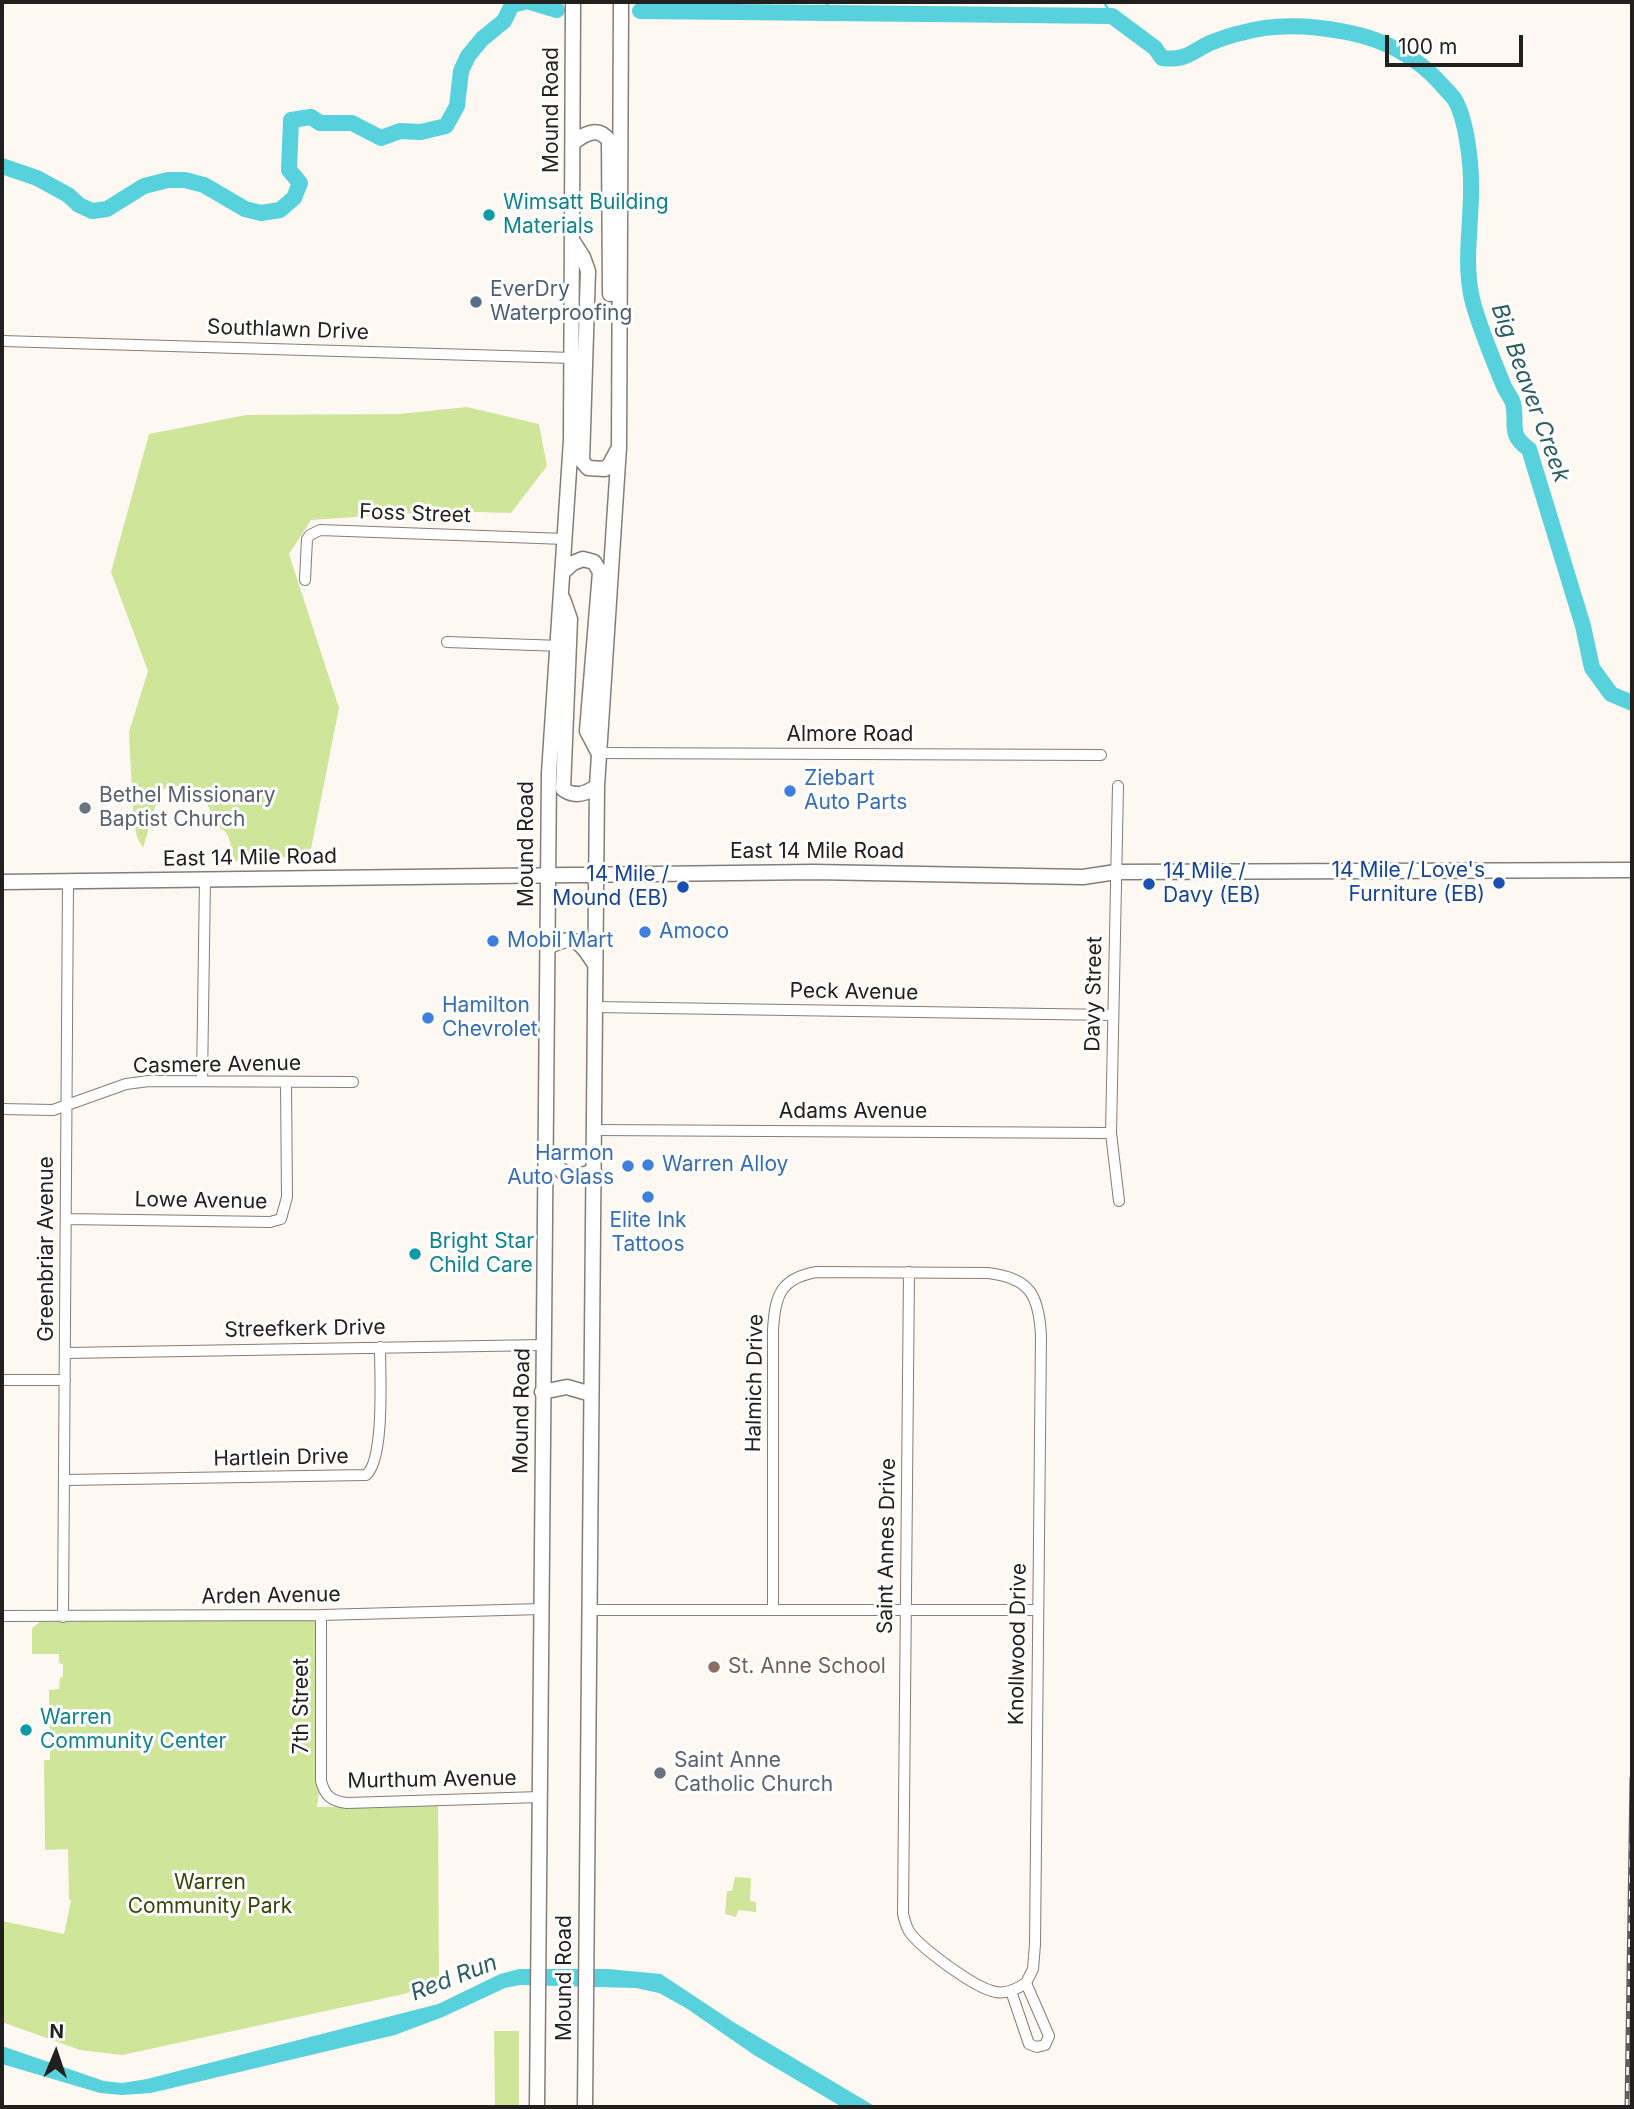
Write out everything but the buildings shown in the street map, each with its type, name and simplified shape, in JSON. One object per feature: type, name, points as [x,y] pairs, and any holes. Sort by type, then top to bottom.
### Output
[{"type":"main road","name":"Mound Road","points":[[537,2107],[549,773],[562,646],[561,592],[573,358],[573,2]]},
{"type":"main road","name":"Mound Road","points":[[585,2107],[597,786],[619,447],[621,2]]},
{"type":"main road","points":[[573,143],[582,136],[596,132],[604,134],[610,148],[610,346],[619,381]]},
{"type":"main road","points":[[573,241],[588,271],[582,461],[588,468],[605,468],[619,447]]},
{"type":"main road","points":[[563,572],[583,559],[594,562],[600,572],[587,731],[598,753]]},
{"type":"main road","points":[[562,646],[563,789],[573,794],[586,794],[597,786]]},
{"type":"main road","name":"East 14 Mile Road","points":[[2,882],[596,874],[879,873],[1083,877],[1116,872],[1632,870]]},
{"type":"main road","points":[[548,947],[558,941],[572,939],[583,946],[595,964]]},
{"type":"main road","points":[[546,1152],[566,1175],[578,1177],[594,1171]]},
{"type":"main road","points":[[542,1392],[567,1387],[591,1394]]},
{"type":"street","name":"Southlawn Drive","points":[[2,341],[573,358]]},
{"type":"street","name":"Foss Street","points":[[305,580],[307,539],[320,530],[565,538]]},
{"type":"street","points":[[447,642],[562,646]]},
{"type":"street","name":"Almore Road","points":[[598,753],[1101,755]]},
{"type":"street","name":"Davy Street","points":[[1118,786],[1111,1133],[1119,1201]]},
{"type":"street","points":[[202,1081],[205,879]]},
{"type":"street","name":"Greenbriar Avenue","points":[[63,1617],[68,881]]},
{"type":"street","name":"Peck Avenue","points":[[595,1007],[1112,1015]]},
{"type":"street","name":"Casmere Avenue","points":[[2,1109],[53,1110],[126,1084],[149,1081],[353,1082]]},
{"type":"street","name":"Lowe Avenue","points":[[67,1219],[270,1222],[281,1219],[287,1198],[286,1083]]},
{"type":"street","name":"Adams Avenue","points":[[594,1130],[1111,1133]]},
{"type":"street","name":"Halmich Drive","points":[[773,1610],[773,1331],[777,1299],[788,1283],[804,1274],[909,1272]]},
{"type":"street","name":"Knollwood Drive","points":[[909,1272],[1005,1275],[1023,1284],[1036,1301],[1040,1315],[1035,1953],[1033,1969],[1026,1983]]},
{"type":"street","name":"Saint Annes Drive","points":[[909,1272],[903,1897],[905,1923],[917,1941],[979,1986],[997,1993],[1011,1991]]},
{"type":"street","name":"Streefkerk Drive","points":[[66,1353],[544,1345]]},
{"type":"street","name":"Hartlein Drive","points":[[65,1480],[366,1475],[373,1467],[377,1450],[380,1347]]},
{"type":"street","points":[[2,1380],[65,1380]]},
{"type":"street","name":"Arden Avenue","points":[[2,1616],[321,1615],[541,1609]]},
{"type":"street","points":[[590,1610],[1038,1610]]},
{"type":"street","name":"7th Street","points":[[321,1615],[321,1781],[327,1796]]},
{"type":"street","name":"Murthum Avenue","points":[[327,1796],[334,1801],[347,1803],[540,1797]]},
{"type":"street","points":[[1026,1983],[1049,2036],[1045,2045],[1037,2047],[1029,2044],[1011,1991],[1026,1983]]},
{"type":"green space","points":[[467,407],[539,424],[547,466],[511,513],[442,511],[311,520],[289,554],[339,708],[311,849],[275,860],[234,861],[226,832],[216,824],[203,797],[191,788],[183,786],[163,789],[143,848],[137,837],[133,813],[129,732],[148,671],[111,572],[149,434],[246,415],[399,414]]},
{"type":"green space","name":"Warren Community Park","points":[[312,1619],[317,1623],[320,1784],[317,1807],[438,1806],[439,1983],[404,1994],[122,2055],[80,2050],[2,2022],[2,1921],[64,1934],[71,1901],[68,1849],[45,1850],[44,1760],[50,1760],[49,1690],[59,1689],[63,1664],[59,1663],[59,1654],[32,1654],[32,1628],[40,1622]]},
{"type":"green space","points":[[735,1877],[751,1878],[750,1901],[756,1902],[756,1912],[738,1910],[736,1917],[725,1914],[727,1891],[732,1891]]},
{"type":"green space","points":[[494,2031],[519,2031],[519,2107],[495,2107]]},
{"type":"water","name":"Red Run","points":[[519,1969],[608,1969],[661,1974],[735,2023],[876,2107],[842,2107],[754,2055],[686,2008],[659,1993],[636,1988],[520,1985],[505,1988],[443,2017],[395,2035],[151,2093],[100,2093],[2,2064],[2,2046],[104,2081],[122,2083],[147,2079],[438,2004],[500,1974]]},
{"type":"waterway","name":"Big Beaver Creek","points":[[2,166],[37,178],[92,211],[107,209],[144,186],[168,180],[185,180],[204,185],[245,209],[261,213],[280,210],[294,198],[300,183],[289,170],[291,120],[311,117],[320,123],[352,123],[381,138],[400,131],[421,132],[446,126],[457,106],[461,71],[468,56],[482,39],[504,21],[512,5],[524,2]]},
{"type":"waterway","name":"Big Beaver Creek","points":[[530,2],[557,10]]},
{"type":"waterway","name":"Big Beaver Creek","points":[[824,12],[828,2]]},
{"type":"waterway","name":"Big Beaver Creek","points":[[1104,2],[1112,16]]},
{"type":"waterway","name":"Big Beaver Creek","points":[[640,11],[1112,16],[1155,48],[1162,58],[1170,59],[1183,57],[1214,42],[1254,30],[1280,26],[1306,27],[1360,35],[1386,44],[1410,57],[1441,84],[1459,108],[1470,163],[1468,267],[1473,304],[1513,403],[1516,433],[1522,444],[1529,449],[1583,626],[1592,668],[1611,694],[1632,703]]},
{"type":"railway","points":[[1627,2107],[1632,1778]]},
{"type":"place","name":"Wimsatt Building Materials","points":[[489,215]]},
{"type":"place","name":"EverDry Waterproofing","points":[[476,302]]},
{"type":"place","name":"Ziebart Auto Parts","points":[[790,791]]},
{"type":"place","name":"Bethel Missionary Baptist Church","points":[[85,808]]},
{"type":"place","name":"14 Mile / Love's Furniture (EB)","points":[[1499,883]]},
{"type":"place","name":"14 Mile / Davy (EB)","points":[[1149,884]]},
{"type":"place","name":"14 Mile / Mound (EB)","points":[[683,887]]},
{"type":"place","name":"Amoco","points":[[645,932]]},
{"type":"place","name":"Mobil Mart","points":[[493,941]]},
{"type":"place","name":"Hamilton Chevrolet","points":[[428,1018]]},
{"type":"place","name":"Warren Alloy","points":[[648,1165]]},
{"type":"place","name":"Harmon Auto Glass","points":[[628,1166]]},
{"type":"place","name":"Elite Ink Tattoos","points":[[648,1197]]},
{"type":"place","name":"Bright Star Child Care","points":[[415,1254]]},
{"type":"place","name":"St. Anne School","points":[[714,1667]]},
{"type":"place","name":"Warren Community Center","points":[[26,1730]]},
{"type":"place","name":"Saint Anne Catholic Church","points":[[660,1773]]}]
